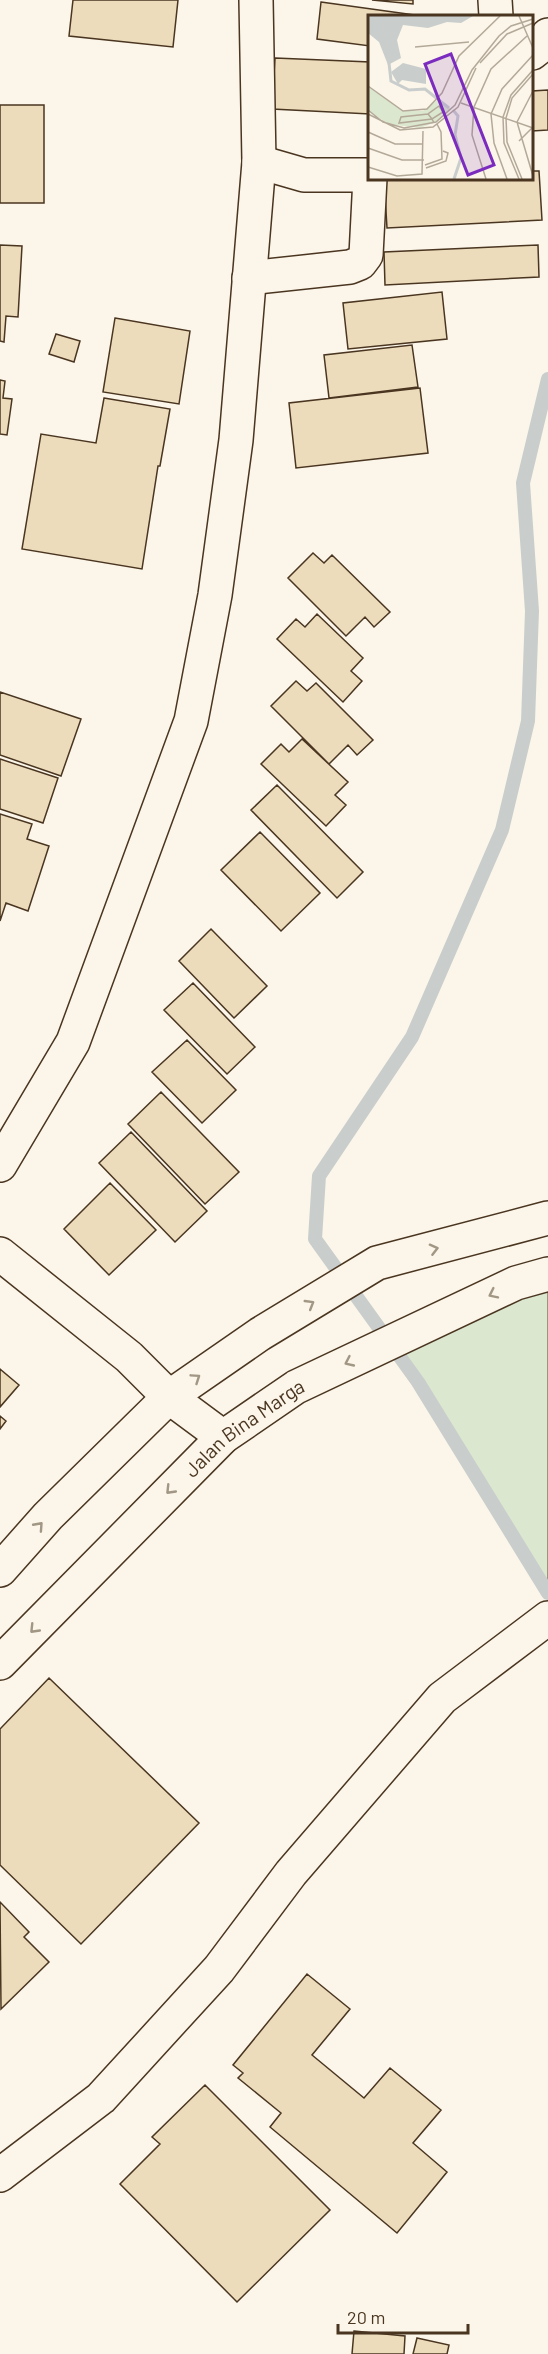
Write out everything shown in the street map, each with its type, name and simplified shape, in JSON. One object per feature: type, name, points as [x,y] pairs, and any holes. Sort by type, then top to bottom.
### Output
[{"type":"street","points":[[0,1165],[73,1042],[191,721],[215,595],[235,451],[259,162],[256,0]]},
{"type":"street","points":[[495,0],[496,15]]},
{"type":"street","points":[[533,52],[541,46],[548,35]]},
{"type":"street","points":[[259,162],[304,175],[368,177]]},
{"type":"street","points":[[249,278],[350,267],[360,262],[366,255],[370,180]]},
{"type":"street","points":[[0,1570],[48,1516],[168,1396],[260,1334],[377,1263],[548,1218]]},
{"type":"street","points":[[0,1254],[129,1357],[168,1396],[223,1437]]},
{"type":"street","name":"Jalan Bina Marga","points":[[0,1663],[223,1437],[296,1387],[516,1283],[548,1274]]},
{"type":"street","points":[[0,2175],[101,2097],[219,1969],[291,1873],[442,1698],[548,1618]]},
{"type":"green space","points":[[548,1274],[548,1596],[392,1347]]},
{"type":"building","points":[[73,0],[178,0],[173,47],[69,36]]},
{"type":"building","points":[[372,0],[413,0],[413,4]]},
{"type":"building","points":[[321,2],[415,15],[368,15],[368,46],[317,39]]},
{"type":"building","points":[[275,58],[368,62],[368,114],[272,109]]},
{"type":"building","points":[[548,90],[548,130],[533,131],[533,91]]},
{"type":"building","points":[[0,105],[44,105],[44,203],[0,203]]},
{"type":"building","points":[[533,171],[539,171],[542,220],[387,228],[384,180],[533,180]]},
{"type":"building","points":[[0,245],[22,246],[18,317],[6,316],[4,342],[0,341]]},
{"type":"building","points":[[538,245],[539,277],[385,285],[384,252]]},
{"type":"building","points":[[442,292],[447,339],[348,349],[343,303]]},
{"type":"building","points":[[115,318],[190,331],[179,404],[103,392]]},
{"type":"building","points":[[56,334],[80,341],[74,362],[49,354]]},
{"type":"building","points":[[412,345],[418,387],[329,398],[324,355]]},
{"type":"building","points":[[0,380],[5,381],[3,398],[12,399],[7,435],[0,434]]},
{"type":"building","points":[[420,388],[428,453],[296,468],[289,403]]},
{"type":"building","points":[[104,398],[170,409],[160,466],[158,466],[142,569],[22,549],[41,434],[96,443]]},
{"type":"building","points":[[313,553],[324,563],[332,555],[390,612],[374,627],[365,617],[346,636],[288,578]]},
{"type":"building","points":[[317,614],[363,658],[351,671],[362,681],[343,702],[277,639],[296,619],[305,627]]},
{"type":"building","points":[[296,681],[307,691],[316,683],[373,740],[357,755],[348,745],[329,764],[271,706]]},
{"type":"building","points":[[0,692],[81,719],[61,776],[0,755]]},
{"type":"building","points":[[302,739],[348,782],[335,795],[346,805],[326,826],[261,764],[281,744],[289,752]]},
{"type":"building","points":[[0,759],[58,778],[43,823],[0,809]]},
{"type":"building","points":[[277,785],[363,872],[337,898],[251,810]]},
{"type":"building","points":[[0,814],[32,824],[27,839],[49,846],[28,911],[6,903],[0,921]]},
{"type":"building","points":[[260,832],[320,893],[281,931],[221,870]]},
{"type":"building","points":[[211,929],[267,986],[234,1018],[179,961]]},
{"type":"building","points":[[193,983],[255,1047],[227,1074],[164,1010]]},
{"type":"building","points":[[187,1040],[236,1090],[202,1123],[152,1072]]},
{"type":"building","points":[[161,1092],[239,1172],[205,1204],[128,1124]]},
{"type":"building","points":[[131,1132],[207,1211],[175,1242],[99,1163]]},
{"type":"building","points":[[110,1183],[156,1230],[109,1275],[64,1229]]},
{"type":"building","points":[[0,1369],[19,1385],[0,1407]]},
{"type":"building","points":[[0,1416],[6,1421],[0,1429]]},
{"type":"building","points":[[49,1678],[199,1823],[81,1944],[0,1865],[0,1729]]},
{"type":"building","points":[[0,1902],[29,1932],[24,1937],[49,1962],[1,2009]]},
{"type":"building","points":[[307,1974],[350,2009],[312,2055],[364,2098],[390,2068],[441,2110],[413,2143],[447,2172],[397,2233],[270,2127],[281,2113],[238,2078],[243,2073],[233,2065]]},
{"type":"building","points":[[205,2085],[330,2210],[237,2302],[120,2184],[160,2144],[152,2137]]},
{"type":"building","points":[[354,2331],[405,2336],[404,2354],[352,2354]]},
{"type":"building","points":[[417,2338],[449,2345],[447,2354],[413,2354]]},
{"type":"waterway","points":[[548,379],[523,483],[532,611],[528,721],[502,830],[412,1037],[319,1176],[315,1239],[418,1382],[548,1593]]}]
